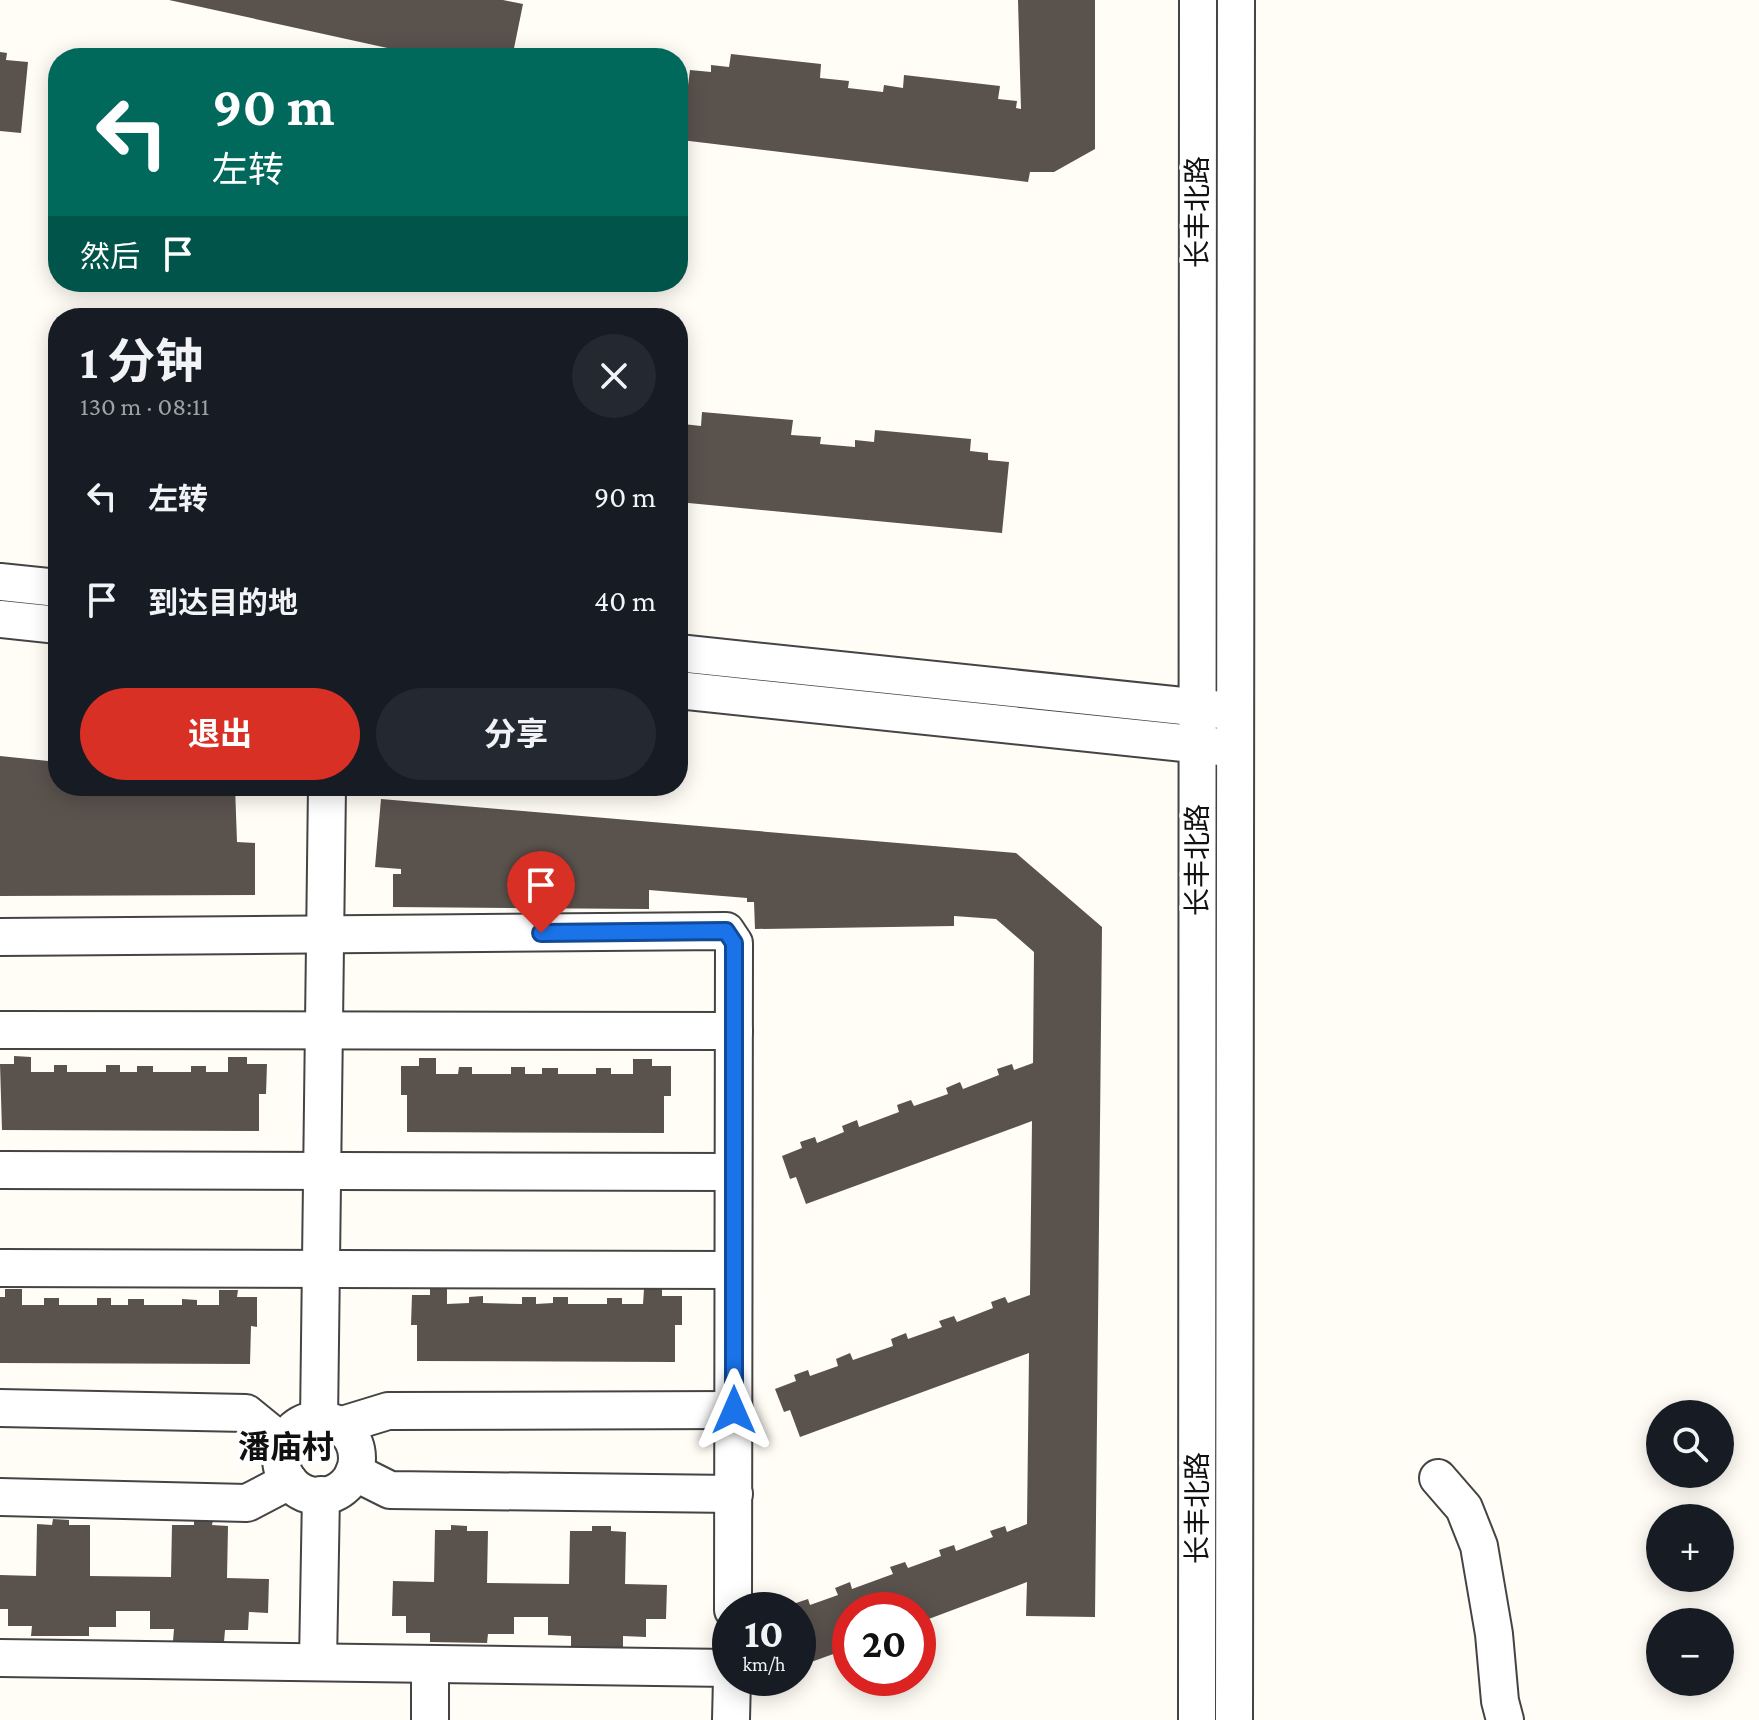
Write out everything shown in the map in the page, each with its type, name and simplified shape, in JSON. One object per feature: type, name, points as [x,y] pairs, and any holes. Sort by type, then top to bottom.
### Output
[{"type":"street","name":"长丰北路","points":[[1197,1720],[1198,0]]},
{"type":"street","name":"长丰北路","points":[[1234,1720],[1236,0]]},
{"type":"street","points":[[0,582],[48,587]]},
{"type":"street","points":[[0,619],[48,624]]},
{"type":"street","points":[[688,654],[1235,711]]},
{"type":"street","points":[[688,691],[1235,749]]},
{"type":"street","points":[[327,796],[321,1269],[329,1423]]},
{"type":"street","points":[[0,937],[726,931],[734,943],[733,1592]]},
{"type":"street","points":[[0,1030],[734,1031]]},
{"type":"street","points":[[0,1170],[733,1172]]},
{"type":"street","points":[[0,1268],[733,1270]]},
{"type":"street","points":[[0,1408],[246,1413],[284,1444]]},
{"type":"street","points":[[318,1662],[305,1488],[283,1469],[281,1456],[291,1432],[302,1424],[329,1423],[388,1411],[734,1410]]},
{"type":"street","points":[[0,1497],[247,1503],[305,1488],[337,1491],[354,1472],[357,1459],[349,1435],[329,1423]]},
{"type":"street","points":[[354,1472],[390,1490],[734,1494]]},
{"type":"street","points":[[1438,1478],[1464,1508],[1479,1546],[1505,1720]]},
{"type":"street","points":[[0,1658],[712,1668]]},
{"type":"street","points":[[430,1664],[430,1720]]},
{"type":"street","points":[[731,1720],[732,1696]]},
{"type":"building","points":[[169,0],[503,0],[523,4],[514,48],[387,48]]},
{"type":"building","points":[[1018,0],[1095,0],[1095,149],[1054,172],[1030,172],[1028,182],[688,141],[690,70],[711,72],[711,65],[729,67],[731,54],[821,64],[820,78],[849,81],[848,88],[883,92],[884,85],[903,88],[904,75],[1000,86],[998,99],[1017,101],[1016,108],[1021,109]]},
{"type":"building","points":[[0,52],[7,53],[6,60],[28,62],[21,133],[0,131]]},
{"type":"building","points":[[702,412],[793,420],[791,435],[821,437],[820,444],[855,447],[855,440],[874,442],[875,430],[971,439],[970,451],[988,453],[988,460],[1009,462],[1002,533],[688,503],[688,425],[701,426]]},
{"type":"building","points":[[0,756],[48,761],[48,796],[235,796],[237,842],[255,843],[255,895],[0,896]]},
{"type":"building","points":[[381,799],[1016,853],[1102,927],[1095,1617],[1026,1616],[1027,1582],[936,1616],[936,1592],[837,1592],[835,1588],[850,1582],[852,1589],[893,1574],[890,1567],[905,1562],[908,1568],[941,1556],[939,1550],[954,1545],[956,1551],[993,1537],[990,1531],[1005,1526],[1007,1532],[1027,1524],[1029,1353],[800,1437],[790,1410],[784,1412],[775,1389],[796,1381],[794,1375],[808,1370],[810,1376],[838,1366],[836,1359],[850,1353],[853,1360],[893,1346],[891,1339],[906,1333],[908,1339],[942,1327],[939,1321],[954,1316],[957,1322],[993,1308],[991,1302],[1005,1297],[1008,1303],[1030,1295],[1032,1121],[806,1204],[796,1177],[790,1179],[782,1156],[802,1148],[800,1142],[815,1137],[817,1143],[844,1132],[842,1126],[857,1120],[859,1127],[899,1112],[897,1105],[911,1100],[914,1106],[948,1094],[946,1088],[960,1082],[963,1089],[999,1075],[997,1069],[1012,1064],[1014,1070],[1033,1063],[1034,952],[996,919],[954,916],[954,926],[755,929],[754,902],[747,902],[747,898],[649,890],[649,909],[393,907],[393,874],[401,874],[401,869],[375,867]]},
{"type":"building","points":[[14,1056],[31,1057],[31,1072],[54,1072],[54,1065],[67,1065],[67,1072],[106,1072],[106,1065],[120,1065],[120,1072],[137,1072],[137,1066],[153,1066],[153,1072],[191,1072],[191,1066],[206,1066],[206,1072],[228,1072],[228,1057],[247,1057],[247,1064],[267,1064],[266,1094],[259,1094],[259,1131],[2,1130],[0,1064],[14,1064]]},
{"type":"building","points":[[419,1058],[436,1058],[436,1074],[458,1074],[459,1067],[472,1067],[472,1074],[511,1074],[511,1067],[525,1067],[525,1074],[542,1074],[542,1068],[558,1068],[558,1074],[596,1074],[596,1068],[611,1068],[611,1074],[633,1074],[633,1059],[652,1059],[652,1066],[671,1066],[671,1096],[664,1096],[664,1133],[407,1132],[407,1095],[401,1095],[401,1066],[419,1066]]},
{"type":"building","points":[[430,1288],[447,1288],[447,1304],[469,1303],[469,1297],[483,1296],[483,1303],[522,1304],[522,1297],[536,1297],[536,1304],[553,1303],[553,1297],[568,1297],[568,1304],[607,1304],[607,1298],[622,1298],[622,1304],[643,1304],[644,1289],[662,1289],[662,1296],[682,1296],[682,1325],[675,1325],[675,1362],[417,1361],[417,1325],[411,1325],[412,1295],[430,1295]]},
{"type":"building","points":[[5,1289],[22,1289],[22,1305],[44,1305],[44,1298],[59,1298],[59,1305],[97,1305],[97,1298],[111,1298],[111,1305],[128,1305],[128,1299],[144,1299],[144,1305],[182,1305],[182,1299],[197,1300],[197,1305],[219,1305],[219,1290],[238,1290],[237,1297],[257,1297],[257,1327],[251,1326],[250,1364],[0,1363],[0,1297],[5,1297]]},
{"type":"building","points":[[53,1519],[69,1520],[69,1525],[90,1525],[90,1576],[171,1577],[172,1525],[194,1525],[194,1519],[213,1520],[212,1525],[228,1526],[227,1578],[269,1579],[268,1613],[249,1612],[248,1630],[225,1630],[224,1642],[173,1641],[174,1629],[150,1629],[150,1611],[116,1611],[116,1627],[89,1627],[89,1636],[31,1636],[32,1626],[8,1626],[8,1609],[0,1609],[0,1575],[36,1576],[37,1524],[52,1525]]},
{"type":"building","points":[[451,1525],[467,1526],[467,1531],[488,1531],[487,1583],[569,1584],[570,1531],[592,1531],[592,1526],[611,1526],[611,1531],[626,1532],[625,1584],[667,1585],[666,1619],[646,1619],[646,1637],[623,1636],[623,1648],[571,1647],[571,1636],[548,1635],[548,1617],[514,1617],[514,1634],[488,1634],[487,1643],[430,1642],[430,1633],[406,1633],[406,1616],[392,1616],[393,1581],[434,1582],[435,1530],[451,1530]]},
{"type":"building","points":[[832,1597],[832,1654],[816,1660],[816,1603]]},
{"type":"district","name":"潘庙村","points":[[286,1447]]},
{"type":"route","points":[[541,933],[726,931],[734,943],[734,1410]]}]
